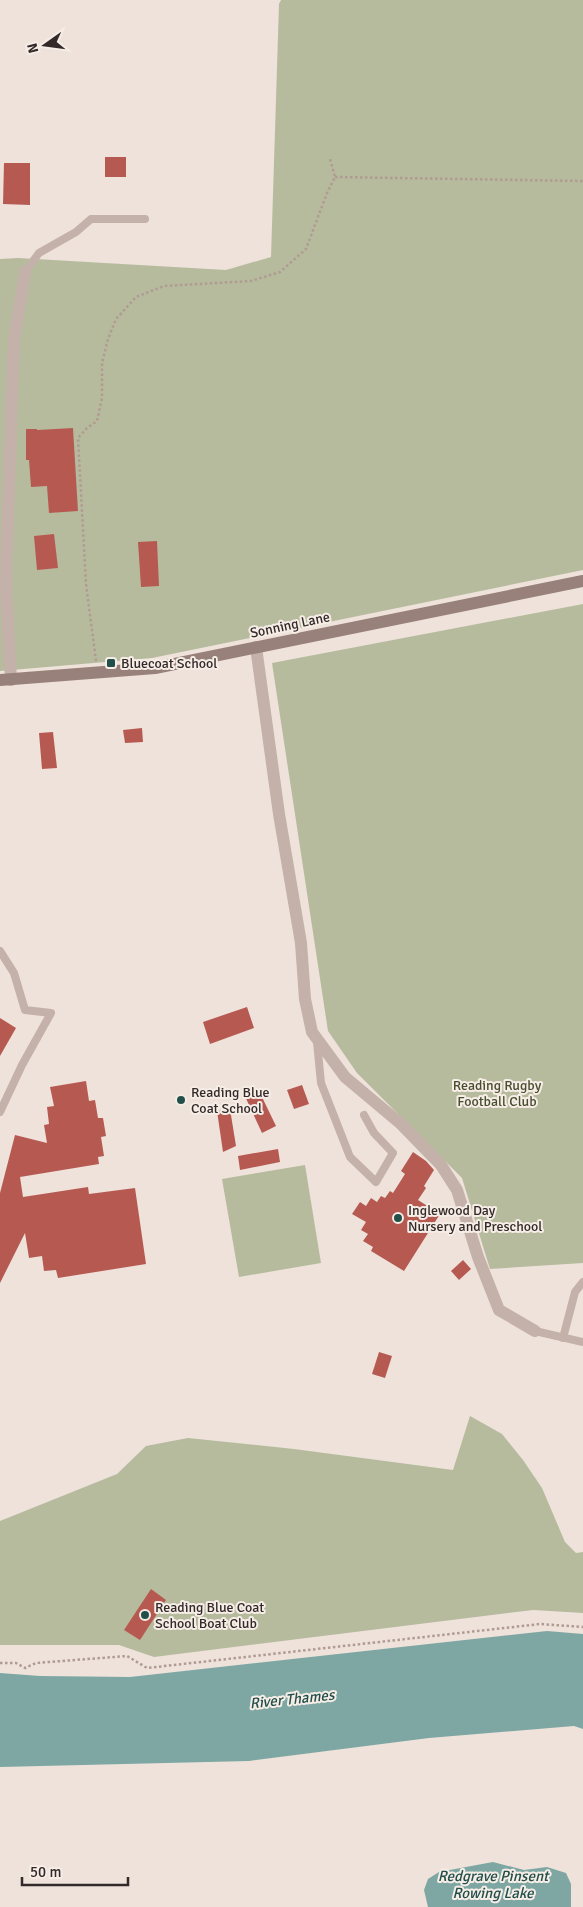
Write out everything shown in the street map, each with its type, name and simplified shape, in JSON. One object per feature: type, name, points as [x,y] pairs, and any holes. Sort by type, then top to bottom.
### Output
[{"type":"main road","name":"Sonning Lane","points":[[5,680],[155,668],[583,581]]},
{"type":"street","points":[[5,680],[14,339],[25,272]]},
{"type":"street","points":[[256,648],[279,814],[301,943],[305,999],[312,1032],[345,1077],[401,1124],[441,1164],[457,1190],[478,1257],[500,1310],[535,1331]]},
{"type":"lane","points":[[25,272],[39,253],[76,232],[91,219],[145,219]]},
{"type":"lane","points":[[0,951],[14,973],[25,1010],[51,1013],[22,1065],[0,1112]]},
{"type":"lane","points":[[317,1038],[321,1083],[350,1157],[376,1182],[393,1153],[374,1132],[364,1115]]},
{"type":"lane","points":[[563,1338],[575,1292],[583,1282]]},
{"type":"lane","points":[[535,1331],[583,1342]]},
{"type":"path","points":[[97,672],[86,584],[78,438],[97,421],[102,398],[102,363],[116,319],[136,297],[164,286],[251,281],[280,272],[306,249],[335,177],[330,159]]},
{"type":"path","points":[[335,177],[583,181]]},
{"type":"path","points":[[0,1663],[16,1663],[25,1668],[36,1663],[127,1656],[147,1668],[540,1624],[583,1627]]},
{"type":"green space","points":[[281,0],[583,0],[583,570],[152,658],[0,671],[0,259],[18,258],[226,270],[271,257],[279,4]]},
{"type":"green space","name":"Reading Rugby Football Club","points":[[583,604],[583,1263],[490,1269],[462,1178],[357,1073],[328,1031],[272,663]]},
{"type":"green space","points":[[305,1165],[321,1263],[239,1277],[222,1179]]},
{"type":"green space","points":[[470,1416],[502,1434],[542,1488],[565,1542],[576,1553],[583,1552],[583,1613],[533,1610],[154,1657],[119,1645],[0,1645],[0,1521],[117,1474],[146,1446],[188,1438],[294,1449],[453,1470]]},
{"type":"water","name":"River Thames","points":[[547,1631],[583,1634],[583,1729],[574,1726],[429,1738],[249,1761],[0,1767],[0,1673],[40,1676],[130,1677]]},
{"type":"water","name":"Redgrave Pinsent Rowing Lake","points":[[493,1862],[524,1870],[547,1867],[566,1873],[571,1884],[571,1907],[428,1907],[424,1890],[428,1879],[439,1872]]},
{"type":"building","points":[[105,157],[126,157],[126,177],[105,177]]},
{"type":"building","points":[[4,163],[30,163],[30,205],[3,204]]},
{"type":"building","points":[[73,428],[78,511],[49,513],[47,486],[31,487],[29,460],[26,460],[26,429]]},
{"type":"building","points":[[54,534],[58,568],[37,570],[34,536]]},
{"type":"building","points":[[157,541],[159,586],[141,587],[138,542]]},
{"type":"building","points":[[142,728],[143,742],[125,743],[123,730]]},
{"type":"building","points":[[53,732],[57,768],[42,769],[39,733]]},
{"type":"building","points":[[247,1007],[254,1028],[210,1044],[203,1022]]},
{"type":"building","points":[[0,1018],[16,1028],[0,1056]]},
{"type":"building","points":[[86,1081],[89,1101],[95,1100],[98,1118],[103,1118],[106,1136],[101,1137],[104,1156],[98,1157],[99,1164],[20,1177],[23,1197],[88,1187],[89,1194],[135,1188],[146,1264],[58,1278],[56,1270],[44,1271],[42,1256],[29,1258],[25,1233],[0,1283],[0,1193],[15,1135],[47,1143],[44,1125],[49,1124],[47,1107],[54,1106],[50,1087]]},
{"type":"building","points":[[302,1085],[309,1104],[294,1109],[287,1090]]},
{"type":"building","points":[[243,1092],[261,1095],[276,1126],[262,1133]]},
{"type":"building","points":[[230,1109],[236,1146],[223,1152],[217,1111]]},
{"type":"building","points":[[278,1149],[280,1162],[240,1170],[238,1156]]},
{"type":"building","name":"Inglewood Day Nursery and Preschool","points":[[413,1152],[426,1161],[434,1170],[418,1200],[440,1214],[404,1271],[371,1251],[373,1247],[363,1241],[368,1234],[361,1230],[366,1222],[352,1214],[360,1202],[366,1206],[371,1198],[377,1202],[381,1196],[385,1198],[390,1191],[393,1193],[405,1174],[401,1171]]},
{"type":"building","points":[[463,1260],[471,1269],[459,1280],[451,1271]]},
{"type":"building","points":[[379,1352],[392,1356],[385,1378],[372,1374]]},
{"type":"building","name":"Reading Blue Coat School Boat Club","points":[[151,1589],[166,1600],[140,1640],[124,1630]]},
{"type":"place","name":"Bluecoat School","points":[[111,663]]},
{"type":"place","name":"Reading Blue Coat School","points":[[181,1100]]},
{"type":"place","name":"Inglewood Day Nursery and Preschool","points":[[398,1218]]},
{"type":"place","name":"Reading Blue Coat School Boat Club","points":[[145,1615]]}]
